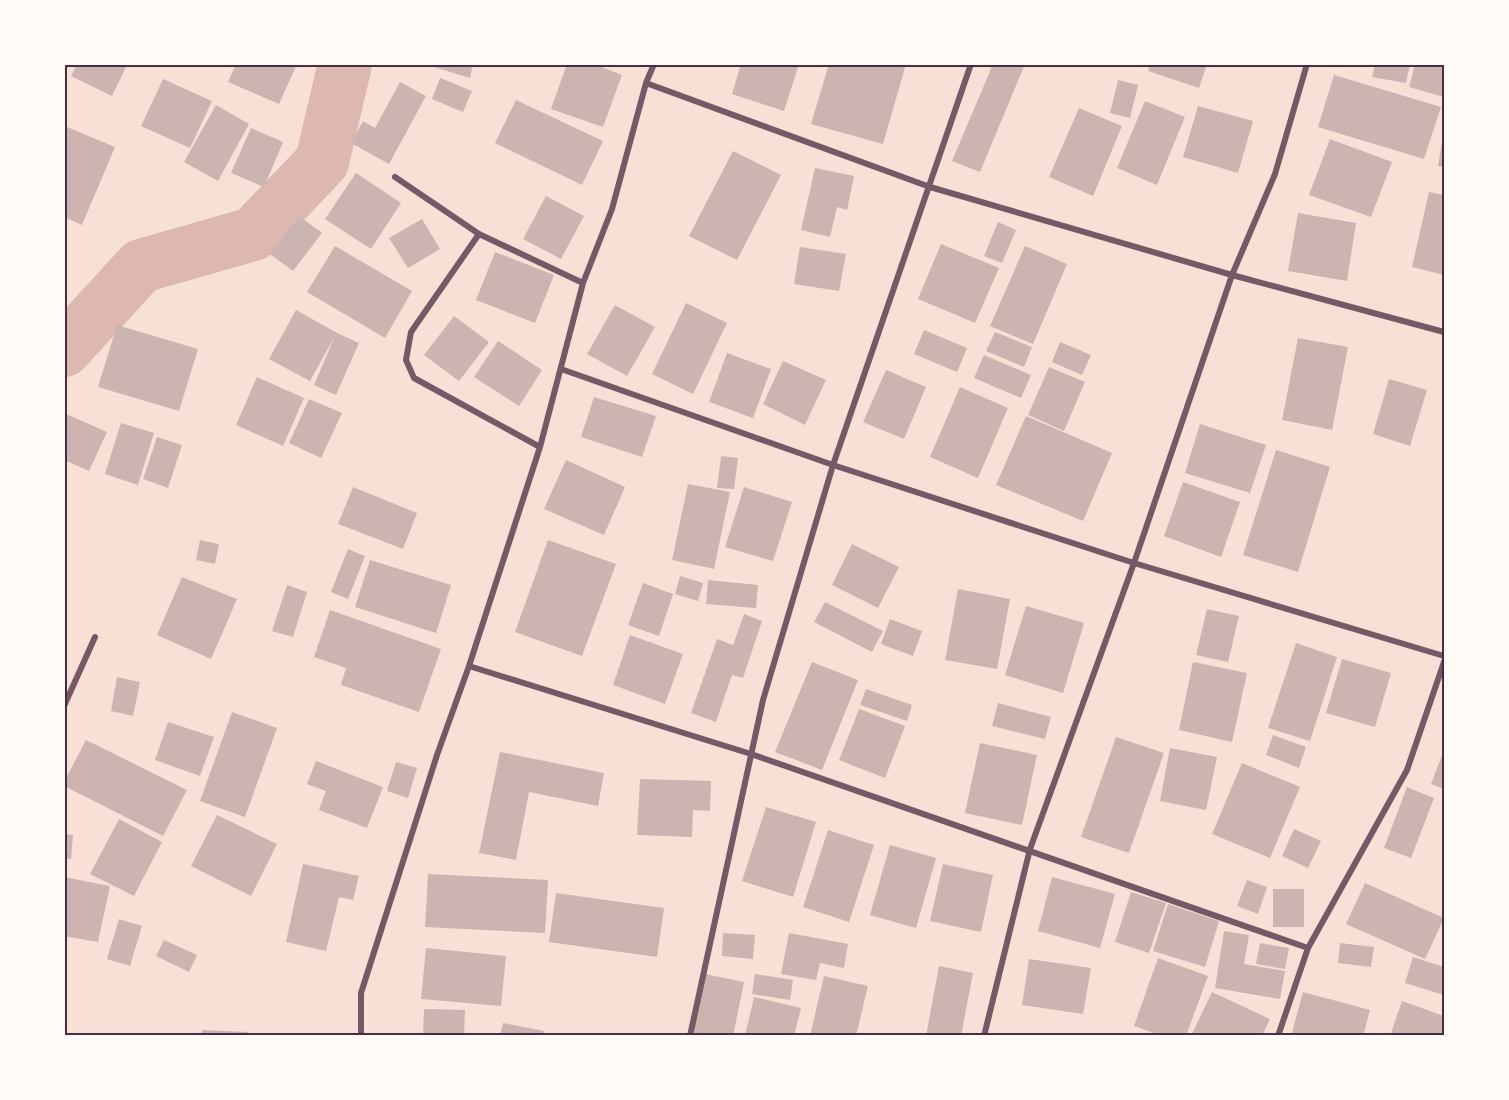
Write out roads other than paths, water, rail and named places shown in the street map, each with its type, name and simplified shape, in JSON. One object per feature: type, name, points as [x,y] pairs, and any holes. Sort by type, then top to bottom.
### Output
[{"type":"street","points":[[361,1035],[361,993],[437,755],[469,666],[540,447],[583,283],[612,209],[646,83],[654,64]]},
{"type":"street","points":[[690,1035],[763,700],[833,465],[971,64]]},
{"type":"street","points":[[984,1035],[1029,849],[1134,563],[1232,275],[1275,174],[1306,64]]},
{"type":"street","points":[[646,83],[930,187],[1232,275],[1444,332]]},
{"type":"street","points":[[395,177],[480,234],[583,283]]},
{"type":"street","points":[[480,234],[411,332],[406,360],[414,378],[540,447]]},
{"type":"street","points":[[561,369],[833,465],[1134,563],[1444,656]]},
{"type":"street","points":[[64,706],[95,638]]},
{"type":"street","points":[[1278,1035],[1308,948],[1407,770],[1444,662]]},
{"type":"street","points":[[469,666],[751,754],[1308,948]]},
{"type":"waterway","points":[[64,350],[141,266],[253,234],[322,162],[345,64]]}]
